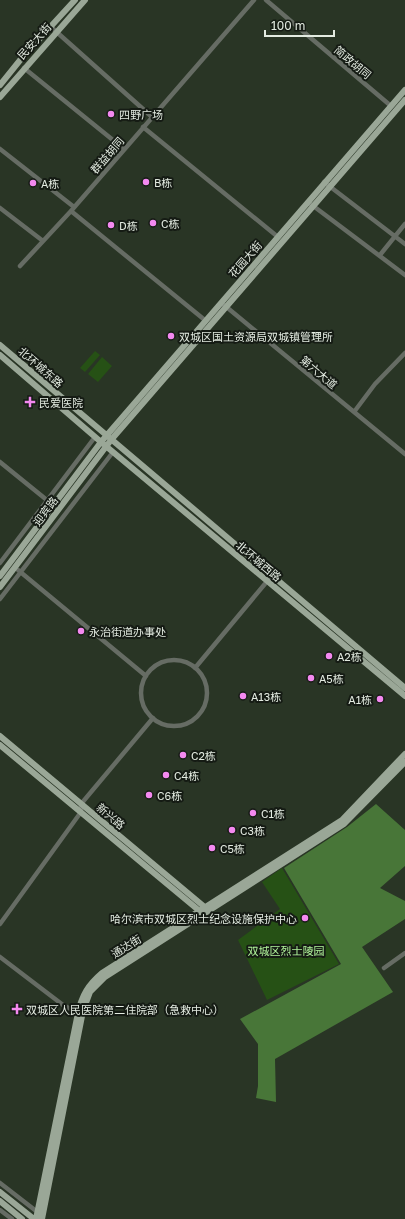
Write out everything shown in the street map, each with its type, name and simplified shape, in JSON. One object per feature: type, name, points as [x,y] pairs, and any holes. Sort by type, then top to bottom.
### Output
[{"type":"main road","name":"民安大街","points":[[0,85],[75,0]]},
{"type":"main road","name":"民安大街","points":[[0,97],[24,68],[86,0]]},
{"type":"main road","name":"花园大街","points":[[106,447],[109,438],[221,302],[405,90]]},
{"type":"main road","name":"花园大街","points":[[101,442],[109,438],[227,307],[405,100]]},
{"type":"main road","name":"北环城东路","points":[[0,345],[109,438]]},
{"type":"main road","name":"北环城东路","points":[[0,355],[101,442]]},
{"type":"main road","name":"北环城西路","points":[[109,438],[405,696]]},
{"type":"main road","name":"北环城西路","points":[[101,442],[405,688]]},
{"type":"main road","name":"迎宾路","points":[[0,587],[12,565],[53,505],[101,442]]},
{"type":"main road","name":"迎宾路","points":[[0,576],[12,565],[106,447]]},
{"type":"main road","name":"新兴路","points":[[0,736],[81,808],[204,911]]},
{"type":"main road","name":"新兴路","points":[[0,745],[81,808]]},
{"type":"main road","name":"通达街","points":[[38,1217],[80,1014],[87,998],[96,984],[342,820],[405,754]]},
{"type":"main road","name":"通达街","points":[[204,911],[344,824],[405,762]]},
{"type":"main road","points":[[0,1192],[38,1217]]},
{"type":"main road","points":[[0,1201],[22,1219]]},
{"type":"street","name":"群益胡同","points":[[20,266],[72,209],[254,0]]},
{"type":"street","name":"简政胡同","points":[[266,0],[391,106]]},
{"type":"street","points":[[51,26],[152,117]]},
{"type":"street","points":[[24,68],[124,149]]},
{"type":"street","points":[[144,127],[278,237]]},
{"type":"street","points":[[0,149],[206,321]]},
{"type":"street","points":[[324,182],[405,244]]},
{"type":"street","points":[[308,202],[405,275]]},
{"type":"street","points":[[0,208],[43,241]]},
{"type":"street","points":[[380,255],[405,224]]},
{"type":"street","points":[[395,236],[405,239]]},
{"type":"street","name":"第六大道","points":[[221,302],[405,454]]},
{"type":"street","points":[[354,412],[376,384],[405,353]]},
{"type":"street","points":[[0,563],[95,437]]},
{"type":"street","points":[[0,599],[113,452]]},
{"type":"street","points":[[0,462],[53,505]]},
{"type":"street","points":[[12,565],[146,676]]},
{"type":"street","points":[[196,668],[270,578]]},
{"type":"street","points":[[166,661],[182,661],[196,668],[202,677],[206,688],[206,699],[202,710],[190,721],[174,726],[162,724],[152,718],[142,701],[141,690],[146,676],[157,665],[166,661]]},
{"type":"street","points":[[0,924],[81,808],[152,718]]},
{"type":"street","points":[[384,968],[405,953]]},
{"type":"street","points":[[0,957],[63,1005],[80,1014]]},
{"type":"street","points":[[0,1183],[38,1217]]},
{"type":"street","points":[[0,1210],[12,1219]]},
{"type":"green space","points":[[95,351],[100,355],[85,372],[80,368]]},
{"type":"green space","points":[[102,357],[112,366],[98,382],[88,374]]},
{"type":"green space","points":[[376,804],[405,830],[405,866],[380,888],[405,901],[405,919],[362,947],[393,992],[275,1059],[276,1102],[256,1098],[258,1086],[258,1044],[240,1019],[341,964],[284,868],[347,827]]},
{"type":"green space","name":"双城区烈士陵园","points":[[282,868],[339,964],[267,1000],[238,940],[280,909],[262,882]]},
{"type":"place","name":"四野广场","points":[[111,114]]},
{"type":"place","name":"B栋","points":[[146,182]]},
{"type":"place","name":"A栋","points":[[33,183]]},
{"type":"place","name":"C栋","points":[[153,223]]},
{"type":"place","name":"D栋","points":[[111,225]]},
{"type":"place","name":"双城区国土资源局双城镇管理所","points":[[171,336]]},
{"type":"place","name":"民爱医院","points":[[30,402]]},
{"type":"place","name":"永治街道办事处","points":[[81,631]]},
{"type":"place","name":"A2栋","points":[[329,656]]},
{"type":"place","name":"A5栋","points":[[311,678]]},
{"type":"place","name":"A13栋","points":[[243,696]]},
{"type":"place","name":"A1栋","points":[[380,699]]},
{"type":"place","name":"C2栋","points":[[183,755]]},
{"type":"place","name":"C4栋","points":[[166,775]]},
{"type":"place","name":"C6栋","points":[[149,795]]},
{"type":"place","name":"C1栋","points":[[253,813]]},
{"type":"place","name":"C3栋","points":[[232,830]]},
{"type":"place","name":"C5栋","points":[[212,848]]},
{"type":"place","name":"哈尔滨市双城区烈士纪念设施保护中心","points":[[305,918]]},
{"type":"place","name":"双城区人民医院第二住院部（急救中心）","points":[[17,1009]]}]
